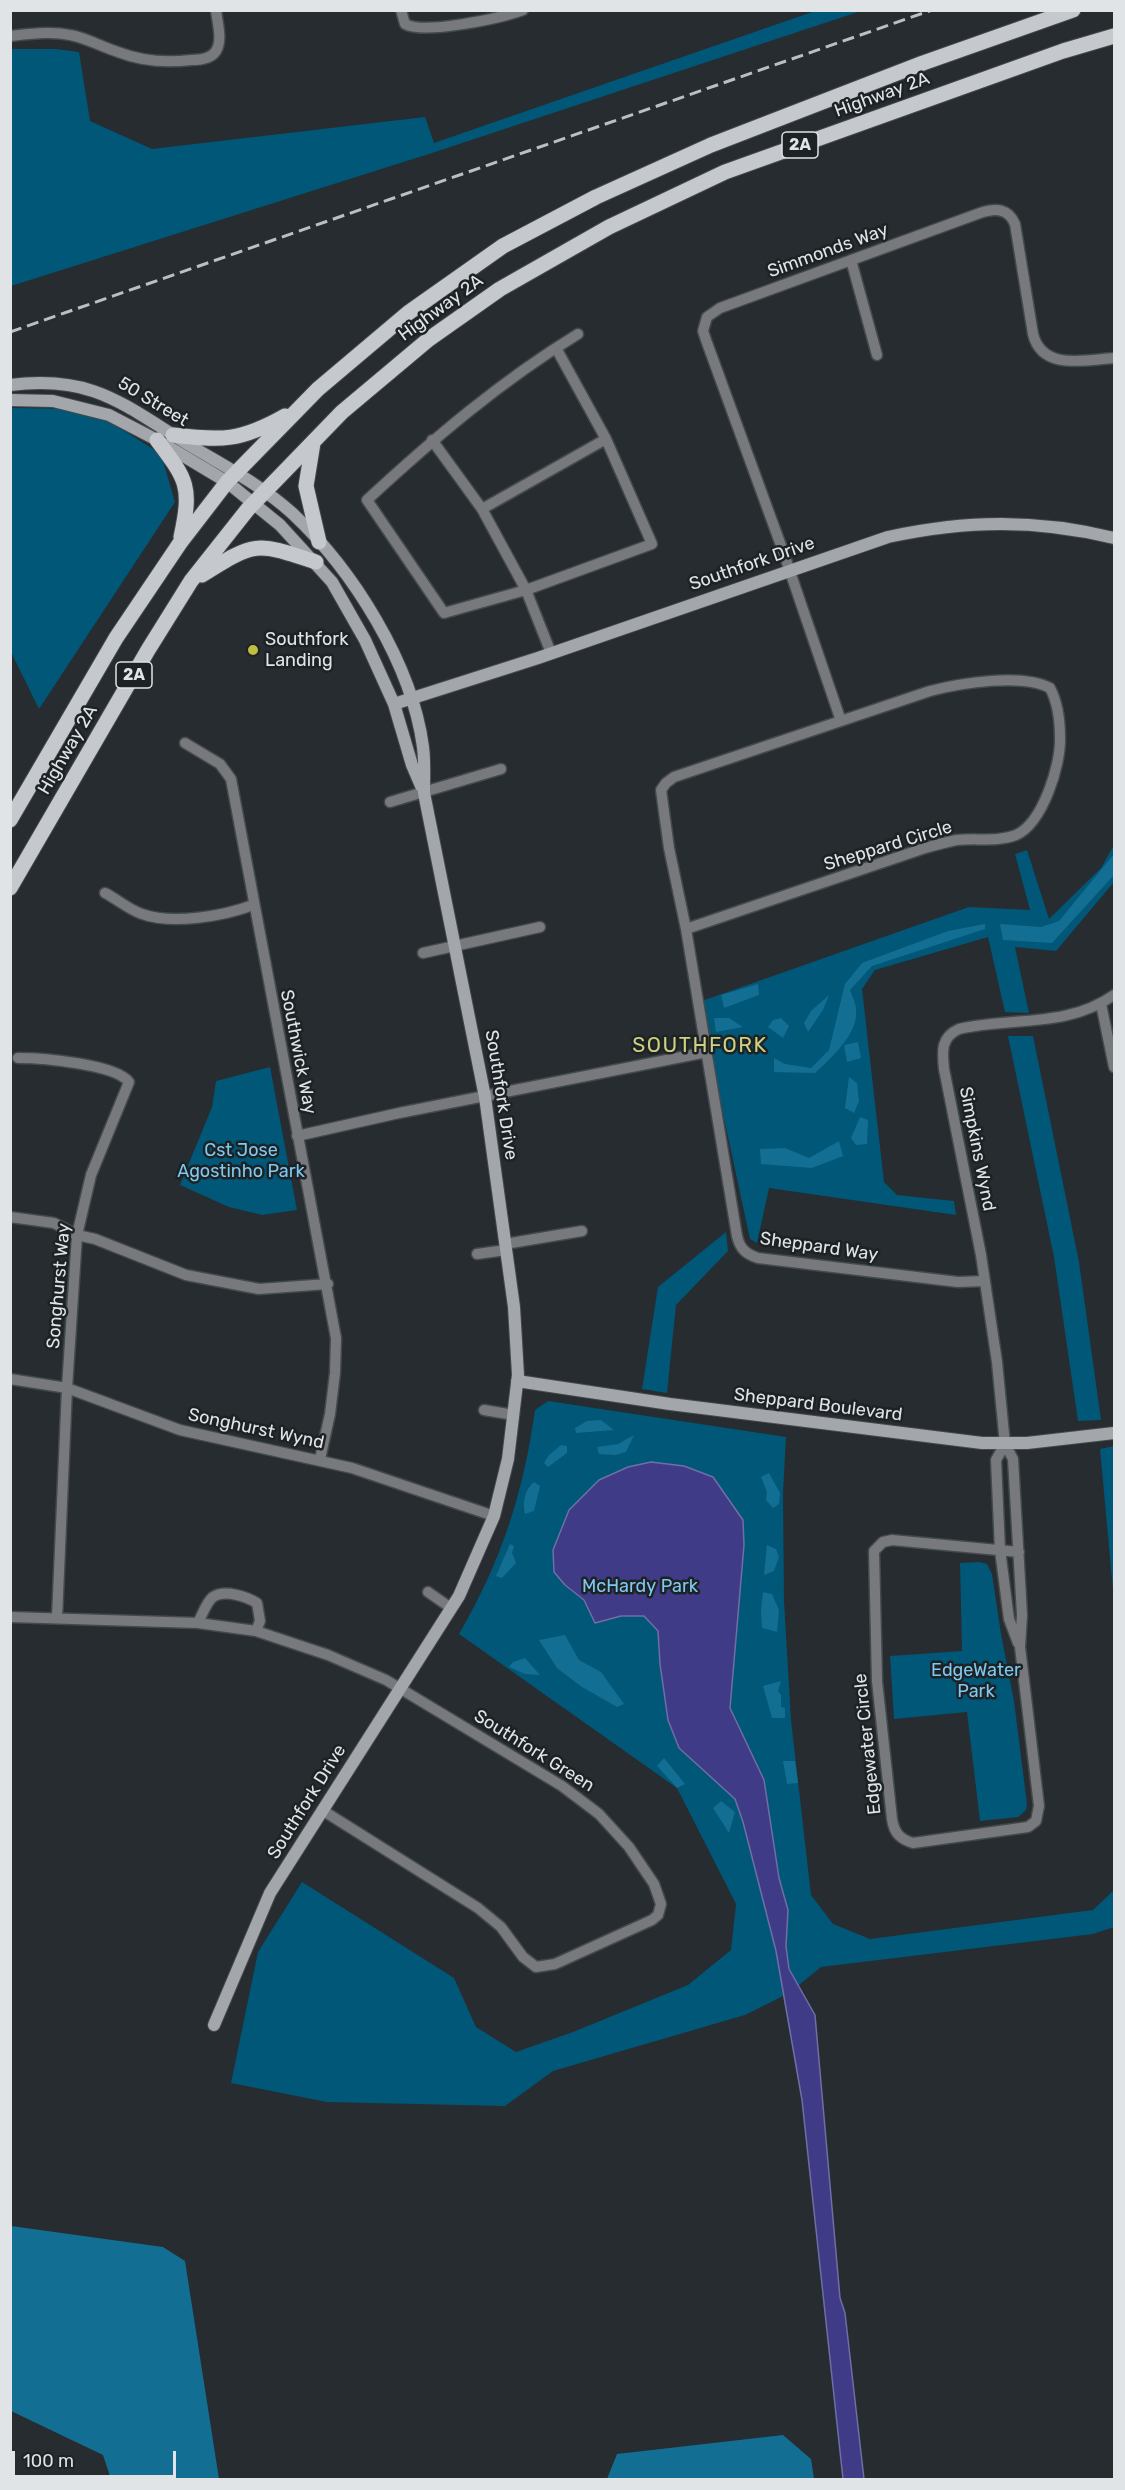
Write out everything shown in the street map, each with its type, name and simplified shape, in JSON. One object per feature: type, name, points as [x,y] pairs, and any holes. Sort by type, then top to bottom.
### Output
[{"type":"main road","name":"Highway 2A","points":[[10,820],[116,638],[180,543],[232,477],[300,407],[408,313],[503,246],[596,197],[722,141],[923,63],[1073,10]]},
{"type":"main road","name":"Highway 2A","points":[[10,888],[148,650],[191,581],[254,502],[342,412],[429,339],[500,289],[609,227],[725,172],[1063,51],[1114,36]]},
{"type":"main road","points":[[173,435],[215,440],[239,437],[263,429],[300,407]]},
{"type":"main road","points":[[157,440],[180,471],[185,483],[188,508],[180,543]]},
{"type":"main road","points":[[314,441],[306,486],[319,542]]},
{"type":"main road","points":[[191,581],[238,552],[250,548],[279,550],[316,562]]},
{"type":"street","points":[[10,36],[42,33],[68,35],[138,58],[172,62],[196,60],[209,57],[218,48],[216,10]]},
{"type":"street","points":[[401,10],[405,24],[420,28],[480,21],[523,10]]},
{"type":"street","name":"Simmonds Way","points":[[789,570],[706,340],[704,324],[707,317],[720,308],[990,209],[1006,211],[1015,224],[1033,334],[1039,350],[1045,356],[1061,360],[1114,358]]},
{"type":"street","points":[[850,260],[877,355]]},
{"type":"street","points":[[556,348],[606,439],[652,544],[526,590],[444,613],[367,500],[432,440],[534,361],[578,334]]},
{"type":"street","name":"50 Street","points":[[10,386],[32,382],[68,384],[115,398],[232,477],[254,502]]},
{"type":"street","name":"50 Street","points":[[10,400],[38,399],[80,406],[109,415],[232,477],[265,491]]},
{"type":"street","points":[[482,509],[606,439]]},
{"type":"street","points":[[432,440],[482,509],[526,590],[551,653]]},
{"type":"street","name":"Southfork Drive","points":[[213,2025],[270,1893],[459,1596],[494,1516],[508,1459],[517,1380],[517,1330],[485,1097],[424,793],[423,747],[411,699],[390,645],[354,586],[319,542],[292,513],[265,491]]},
{"type":"street","name":"Southfork Drive","points":[[254,502],[280,525],[332,582],[365,640],[394,704],[412,765],[424,793]]},
{"type":"street","name":"Southfork Drive","points":[[394,704],[551,653],[888,537],[942,526],[974,523],[1037,524],[1114,538]]},
{"type":"street","points":[[789,570],[841,721]]},
{"type":"street","name":"Sheppard Circle","points":[[687,929],[925,848],[956,840],[1003,837],[1020,833],[1035,817],[1044,801],[1058,761],[1060,732],[1054,696],[1050,688],[1031,682],[983,682],[947,687],[674,777],[666,783],[660,790],[661,800],[687,929],[708,1052]]},
{"type":"street","name":"Southwick Way","points":[[185,743],[220,764],[231,779],[297,1136],[328,1284],[336,1338],[335,1373],[330,1414],[320,1459]]},
{"type":"street","points":[[390,802],[501,770]]},
{"type":"street","points":[[105,892],[141,914],[168,919],[209,916],[253,905]]},
{"type":"street","points":[[423,953],[540,927]]},
{"type":"street","name":"Simpkins Wynd","points":[[1005,1444],[997,1362],[985,1281],[944,1069],[943,1044],[947,1036],[959,1029],[1048,1020],[1084,1011],[1101,1004],[1114,994]]},
{"type":"street","points":[[1101,1004],[1114,1067]]},
{"type":"street","points":[[297,1136],[399,1113],[708,1052]]},
{"type":"street","name":"Sheppard Way","points":[[708,1052],[737,1236],[745,1252],[759,1258],[958,1282],[985,1281]]},
{"type":"street","name":"Songhurst Way","points":[[18,1058],[46,1058],[80,1064],[124,1075],[129,1082],[91,1175],[77,1235],[67,1388],[57,1618]]},
{"type":"street","points":[[10,1217],[54,1223],[77,1235],[95,1239],[186,1275],[259,1288],[328,1284]]},
{"type":"street","points":[[477,1254],[582,1231]]},
{"type":"street","name":"Songhurst Wynd","points":[[10,1379],[67,1388],[180,1430],[320,1459],[352,1468],[494,1516]]},
{"type":"street","name":"Sheppard Boulevard","points":[[517,1380],[670,1404],[959,1441],[1005,1444],[1114,1433]]},
{"type":"street","points":[[484,1410],[514,1415]]},
{"type":"street","points":[[1005,1444],[996,1460],[1000,1550],[1009,1619],[1020,1647]]},
{"type":"street","points":[[1005,1444],[1013,1459],[1022,1615],[1020,1647]]},
{"type":"street","name":"Edgewater Circle","points":[[1019,1552],[892,1540],[883,1542],[874,1551],[877,1681],[893,1827],[900,1837],[913,1843],[1020,1829],[1033,1825],[1036,1821],[1039,1806],[1020,1647]]},
{"type":"street","points":[[428,1592],[451,1608]]},
{"type":"street","points":[[198,1623],[211,1598],[218,1595],[233,1595],[248,1598],[257,1603],[260,1621],[256,1631]]},
{"type":"street","points":[[10,1617],[198,1623],[256,1631],[328,1655],[401,1688]]},
{"type":"street","name":"Southfork Green","points":[[322,1810],[478,1908],[501,1927],[523,1957],[536,1967],[555,1964],[652,1920],[658,1915],[660,1898],[654,1884],[630,1847],[599,1814],[562,1786],[401,1688]]},
{"type":"green space","points":[[815,11],[861,11],[432,153],[11,286],[11,49],[56,49],[79,52],[90,121],[152,149],[425,117],[434,143]]},
{"type":"green space","points":[[11,408],[89,409],[161,454],[175,502],[39,709],[11,652]]},
{"type":"green space","points":[[1114,845],[1114,882],[1056,951],[1015,947],[1029,1013],[1005,1012],[988,937],[875,970],[862,989],[884,1182],[897,1195],[954,1201],[956,1215],[769,1188],[757,1243],[750,1239],[699,1002],[969,907],[1030,910],[1015,854],[1027,850],[1049,919],[1101,868]]},
{"type":"green space","points":[[1008,1036],[1033,1036],[1079,1262],[1101,1420],[1078,1421],[1054,1257]]},
{"type":"green space","name":"Cst Jose Agostinho Park","points":[[270,1067],[297,1210],[262,1215],[229,1207],[180,1185],[212,1107],[216,1081]]},
{"type":"green space","points":[[726,1232],[728,1251],[676,1305],[667,1393],[642,1389],[658,1287]]},
{"type":"green space","name":"McHardy Park","points":[[548,1401],[786,1437],[783,1493],[784,1601],[791,1720],[811,1895],[833,1924],[870,1939],[1093,1910],[1114,1890],[1114,1927],[1093,1934],[821,1967],[789,1993],[745,2015],[553,2071],[505,2106],[327,2102],[231,2083],[258,1952],[302,1882],[454,1978],[476,2027],[516,2052],[573,2032],[688,1985],[731,1950],[736,1904],[677,1788],[459,1634],[487,1580],[509,1526],[524,1470],[535,1410]]},
{"type":"green space","points":[[1114,1446],[1114,1601],[1100,1449]]},
{"type":"green space","name":"EdgeWater Park","points":[[960,1563],[987,1564],[992,1574],[1014,1701],[1027,1804],[1026,1810],[1018,1817],[980,1821],[967,1712],[894,1719],[890,1656],[962,1651]]},
{"type":"shaded area","points":[[1114,854],[1114,875],[1052,943],[1003,940],[1000,924],[1041,927],[1059,921]]},
{"type":"shaded area","points":[[985,924],[985,929],[872,966],[850,990],[856,1007],[856,1018],[849,1036],[836,1053],[815,1073],[774,1072],[774,1058],[785,1064],[811,1068],[829,1050],[845,984],[862,963],[948,931]]},
{"type":"shaded area","points":[[758,984],[759,995],[724,1008],[721,995]]},
{"type":"shaded area","points":[[829,995],[823,1010],[808,1032],[804,1023],[811,1011]]},
{"type":"shaded area","points":[[714,1018],[729,1018],[743,1027],[716,1032]]},
{"type":"shaded area","points":[[781,1018],[789,1026],[783,1038],[768,1027],[773,1020]]},
{"type":"shaded area","points":[[858,1042],[861,1058],[847,1062],[844,1045]]},
{"type":"shaded area","points":[[849,1077],[857,1083],[859,1101],[854,1113],[845,1108]]},
{"type":"shaded area","points":[[860,1117],[868,1120],[867,1144],[856,1145],[851,1138]]},
{"type":"shaded area","points":[[839,1141],[843,1156],[812,1168],[761,1164],[760,1149],[785,1148],[809,1158]]},
{"type":"shaded area","points":[[601,1420],[614,1430],[576,1433],[575,1428],[587,1421]]},
{"type":"shaded area","points":[[634,1435],[626,1452],[616,1455],[599,1454],[597,1447],[618,1444]]},
{"type":"shaded area","points":[[561,1445],[567,1446],[567,1453],[548,1467],[544,1463],[549,1455]]},
{"type":"shaded area","points":[[651,1462],[684,1466],[713,1477],[743,1520],[744,1545],[730,1708],[764,1780],[779,1878],[788,1910],[786,1946],[789,1969],[815,2015],[840,2298],[845,2313],[864,2479],[843,2479],[802,2100],[776,1951],[743,1822],[735,1799],[679,1748],[668,1720],[658,1631],[644,1616],[621,1616],[595,1623],[584,1600],[565,1585],[554,1572],[553,1550],[569,1510],[599,1480],[628,1467]]},
{"type":"shaded area","points":[[769,1473],[780,1493],[779,1504],[773,1508],[766,1500],[767,1492],[761,1477]]},
{"type":"shaded area","points":[[534,1482],[540,1486],[534,1511],[525,1514],[525,1496],[528,1488]]},
{"type":"shaded area","points":[[510,1544],[514,1546],[512,1553],[516,1563],[502,1578],[496,1576]]},
{"type":"shaded area","points":[[767,1545],[776,1549],[779,1557],[774,1571],[764,1575]]},
{"type":"shaded area","points":[[763,1592],[772,1594],[779,1610],[777,1632],[762,1628]]},
{"type":"shaded area","points":[[565,1635],[579,1660],[601,1672],[624,1704],[617,1707],[582,1687],[557,1668],[539,1640]]},
{"type":"shaded area","points":[[525,1658],[540,1675],[525,1674],[509,1667],[513,1662]]},
{"type":"shaded area","points":[[781,1681],[778,1691],[781,1695],[781,1707],[785,1708],[785,1718],[772,1718],[763,1686]]},
{"type":"shaded area","points":[[664,1758],[685,1784],[677,1788],[657,1766]]},
{"type":"shaded area","points":[[783,1761],[795,1761],[798,1783],[787,1784]]},
{"type":"shaded area","points":[[721,1801],[735,1812],[729,1833],[713,1808]]},
{"type":"shaded area","points":[[11,2226],[163,2247],[185,2261],[219,2479],[111,2479],[103,2455],[11,2411]]},
{"type":"shaded area","points":[[783,2435],[811,2459],[814,2479],[607,2479],[617,2454]]},
{"type":"railway","points":[[10,332],[932,10]]},
{"type":"place","name":"Southfork Landing","points":[[253,650]]},
{"type":"district","name":"SOUTHFORK","points":[[700,1046]]}]
